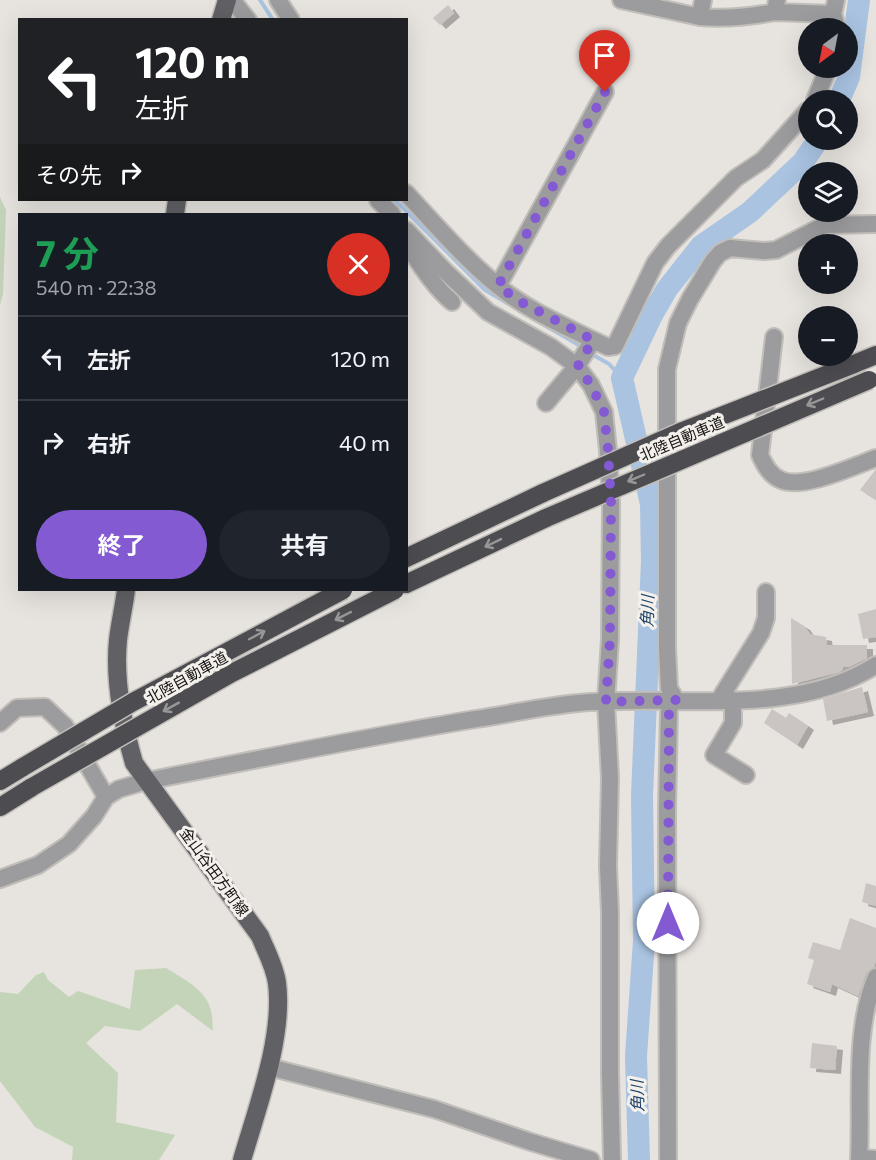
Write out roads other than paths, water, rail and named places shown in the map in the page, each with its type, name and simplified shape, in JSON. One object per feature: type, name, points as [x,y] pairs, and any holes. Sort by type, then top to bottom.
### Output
[{"type":"highway","name":"北陸自動車道","points":[[408,557],[678,433],[876,355]]},
{"type":"highway","name":"北陸自動車道","points":[[408,583],[594,496],[873,379]]},
{"type":"highway","name":"北陸自動車道","points":[[0,781],[133,702],[341,591]]},
{"type":"highway","name":"北陸自動車道","points":[[0,807],[232,673],[393,591]]},
{"type":"main road","points":[[222,18],[229,0]]},
{"type":"main road","name":"金山谷田方町線","points":[[126,591],[118,640],[118,685],[134,763],[260,936],[277,982],[278,1015],[269,1067],[242,1160]]},
{"type":"street","points":[[229,0],[246,18]]},
{"type":"street","points":[[278,0],[290,18]]},
{"type":"street","points":[[621,0],[700,17],[728,19],[752,17],[776,6],[835,14]]},
{"type":"street","points":[[700,17],[703,0]]},
{"type":"street","points":[[498,286],[605,92]]},
{"type":"street","points":[[408,195],[498,286],[521,302],[593,340],[608,347],[615,346],[655,263],[668,246],[736,178],[763,160],[798,121]]},
{"type":"street","points":[[379,201],[391,213]]},
{"type":"street","points":[[674,700],[669,688],[667,648],[667,369],[678,323],[690,299],[720,253],[730,248],[764,252],[776,250],[825,225],[876,224]]},
{"type":"street","points":[[408,232],[488,312],[550,347],[578,366],[591,385],[604,412],[611,502],[608,866],[612,1160]]},
{"type":"street","points":[[408,246],[442,294],[452,302]]},
{"type":"street","points":[[774,337],[760,455],[767,470],[782,480],[801,483],[876,458]]},
{"type":"street","points":[[546,403],[578,366],[593,340]]},
{"type":"street","points":[[746,775],[714,755],[733,723],[726,700],[761,633],[766,618],[766,592]]},
{"type":"street","points":[[0,879],[38,865],[69,844],[94,816],[106,797],[119,789],[146,781],[400,731],[578,703],[769,699],[817,691],[860,675],[876,665]]},
{"type":"street","points":[[668,1160],[667,811],[669,707],[674,700]]},
{"type":"street","points":[[0,723],[17,708],[45,707],[65,726],[106,797]]},
{"type":"street","points":[[865,1159],[862,1040],[870,991],[876,976]]},
{"type":"street","points":[[269,1067],[434,1109],[591,1160]]},
{"type":"waterway","points":[[260,0],[272,18]]},
{"type":"waterway","name":"角川","points":[[843,90],[849,77],[859,0]]},
{"type":"waterway","name":"角川","points":[[639,1160],[636,1056],[644,941],[642,795],[652,561],[651,504],[622,378],[667,289],[701,246],[750,212],[803,162],[811,150]]},
{"type":"waterway","points":[[396,201],[408,213]]},
{"type":"waterway","points":[[408,213],[485,290],[509,304]]},
{"type":"waterway","points":[[539,322],[584,348]]},
{"type":"waterway","points":[[590,353],[609,364],[622,378]]}]
